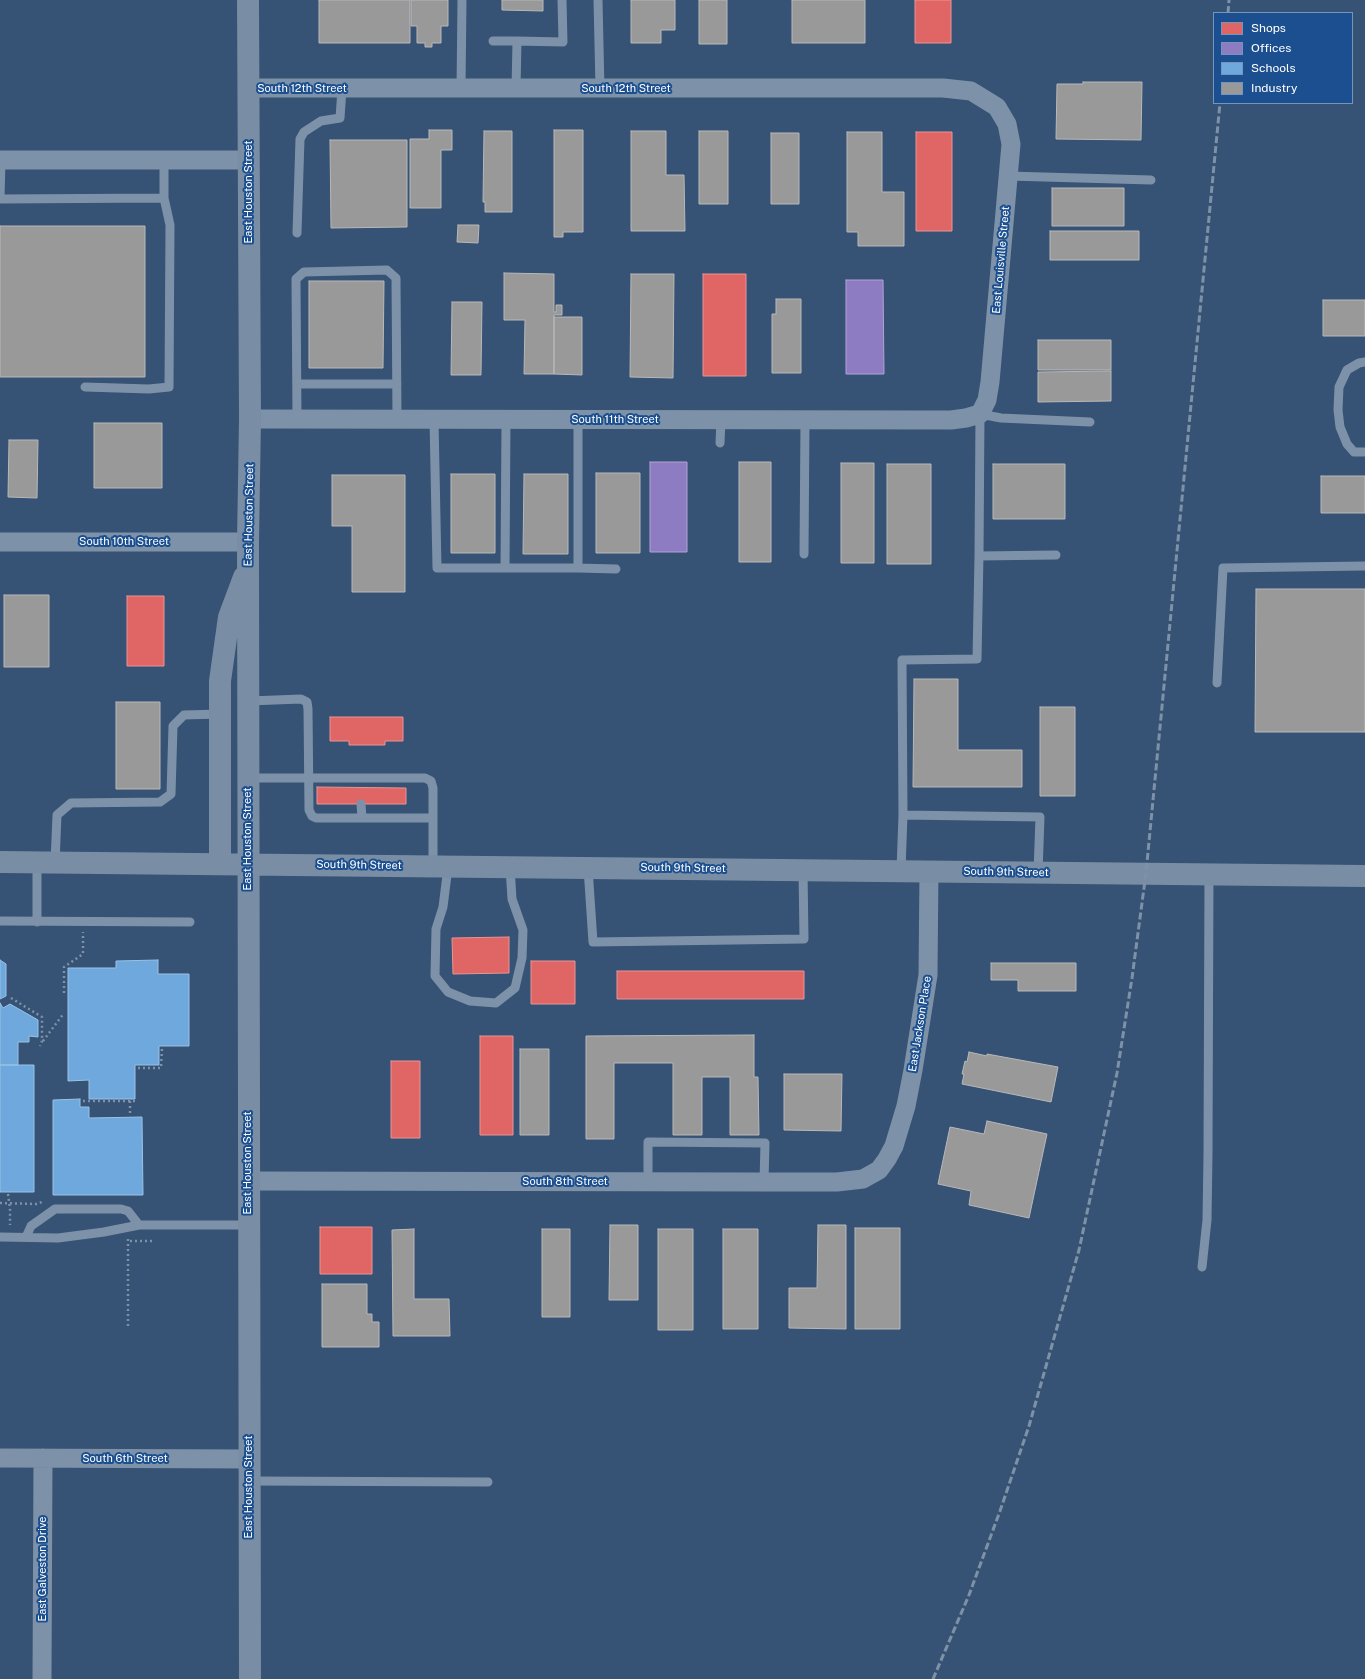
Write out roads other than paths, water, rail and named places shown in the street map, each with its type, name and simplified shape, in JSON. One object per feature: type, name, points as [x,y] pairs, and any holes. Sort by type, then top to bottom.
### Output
[{"type":"street","name":"East Houston Street","points":[[248,0],[250,419],[248,542],[248,1225],[250,1679]]},
{"type":"street","name":"South 12th Street","points":[[249,88],[943,88],[971,91],[997,107]]},
{"type":"street","name":"East Louisville Street","points":[[980,414],[987,400],[990,382],[1011,144],[1007,124],[997,107]]},
{"type":"street","points":[[0,160],[249,160]]},
{"type":"street","name":"South 11th Street","points":[[250,419],[951,420],[980,414]]},
{"type":"street","name":"South 10th Street","points":[[0,542],[248,542]]},
{"type":"street","points":[[220,863],[220,681],[229,617],[248,565]]},
{"type":"street","name":"South 9th Street","points":[[0,862],[248,863],[1365,876]]},
{"type":"street","name":"East Jackson Place","points":[[879,1170],[894,1146],[899,1132],[913,1070],[928,976],[929,871]]},
{"type":"street","name":"South 8th Street","points":[[248,1181],[851,1181],[863,1180],[879,1170]]},
{"type":"street","name":"South 6th Street","points":[[0,1458],[249,1459]]},
{"type":"street","name":"East Galveston Drive","points":[[42,1679],[43,1458]]},
{"type":"lane","points":[[461,89],[462,0]]},
{"type":"lane","points":[[492,41],[563,42],[562,0]]},
{"type":"lane","points":[[598,0],[600,89]]},
{"type":"lane","points":[[516,89],[517,41]]},
{"type":"lane","points":[[297,232],[300,139],[304,132],[321,121],[340,118],[342,89]]},
{"type":"lane","points":[[0,160],[0,199],[164,198]]},
{"type":"lane","points":[[85,387],[149,389],[169,386],[170,225],[164,198],[164,160]]},
{"type":"lane","points":[[1008,176],[1150,180]]},
{"type":"lane","points":[[297,419],[296,279],[304,272],[387,270],[396,278],[397,420]]},
{"type":"lane","points":[[1365,362],[1358,363],[1347,370],[1339,387],[1338,410],[1340,427],[1347,444],[1354,452],[1365,452]]},
{"type":"lane","points":[[297,384],[397,384]]},
{"type":"lane","points":[[901,870],[903,815],[902,660],[977,659],[980,414],[1001,418],[1090,422]]},
{"type":"lane","points":[[434,420],[437,568],[616,569]]},
{"type":"lane","points":[[505,568],[506,420]]},
{"type":"lane","points":[[578,420],[578,568]]},
{"type":"lane","points":[[720,443],[721,420]]},
{"type":"lane","points":[[804,554],[805,420]]},
{"type":"lane","points":[[979,556],[1056,555]]},
{"type":"lane","points":[[1217,683],[1223,568],[1365,566]]},
{"type":"lane","points":[[249,701],[300,699],[307,702],[309,810],[312,816],[316,818],[434,818]]},
{"type":"lane","points":[[37,922],[46,862],[57,815],[71,803],[160,802],[171,794],[173,726],[184,715],[220,714]]},
{"type":"lane","points":[[248,778],[425,778],[431,781],[434,788],[434,818],[444,907],[436,929],[435,976],[448,992],[470,1001],[496,1003],[515,988],[522,958],[523,930],[512,899],[510,866]]},
{"type":"lane","points":[[361,778],[361,787]]},
{"type":"lane","points":[[361,804],[362,818]]},
{"type":"lane","points":[[903,815],[1040,817],[1038,873]]},
{"type":"lane","points":[[588,867],[593,942],[804,939],[802,869]]},
{"type":"lane","points":[[1202,1267],[1207,1220],[1209,874]]},
{"type":"lane","points":[[0,921],[190,922]]},
{"type":"lane","points":[[648,1182],[648,1142],[765,1143],[764,1182]]},
{"type":"lane","points":[[26,1237],[31,1226],[55,1209],[121,1209],[128,1211],[139,1225]]},
{"type":"lane","points":[[0,1237],[73,1236],[139,1225],[248,1225]]},
{"type":"lane","points":[[249,1481],[488,1482]]},
{"type":"railway","points":[[1228,12],[1229,0]]},
{"type":"railway","points":[[933,1679],[969,1595],[1029,1426],[1079,1250],[1117,1073],[1132,978],[1146,873],[1220,104]]}]
